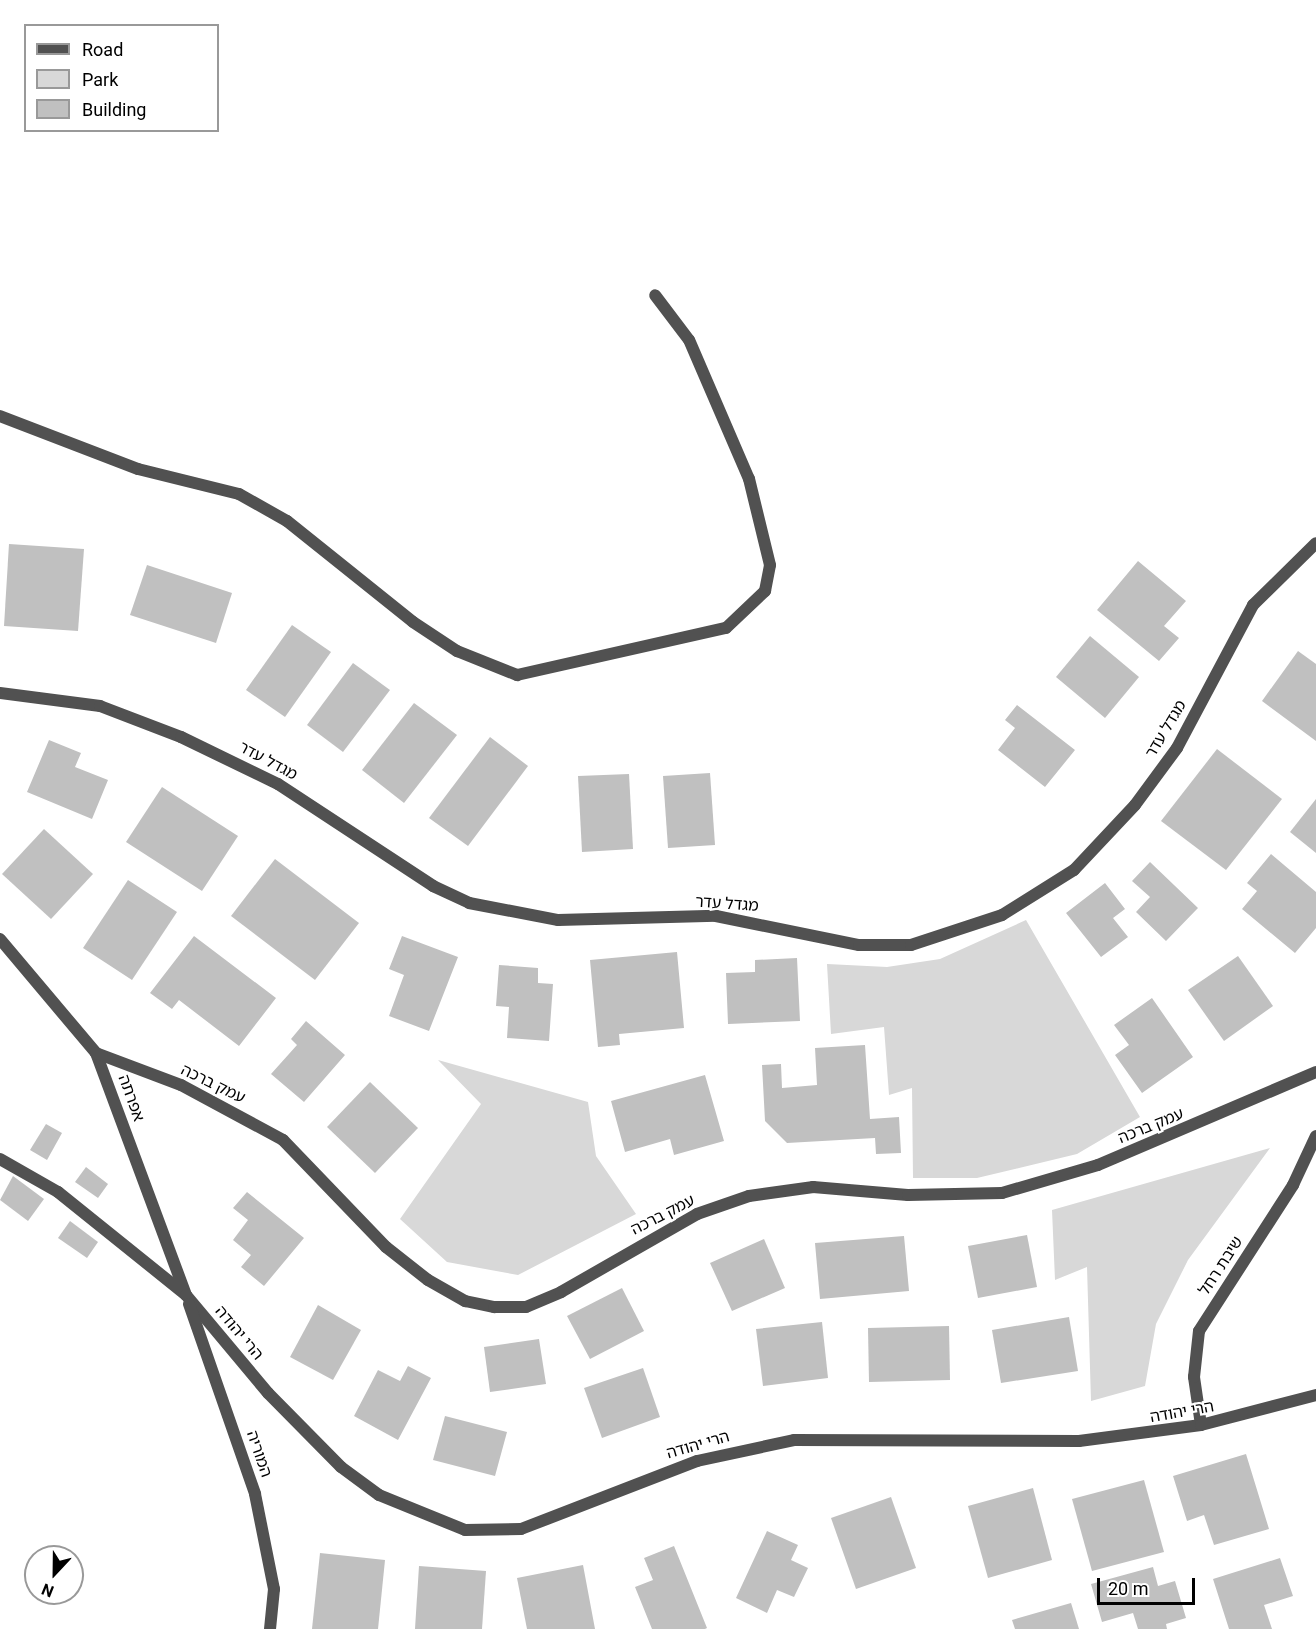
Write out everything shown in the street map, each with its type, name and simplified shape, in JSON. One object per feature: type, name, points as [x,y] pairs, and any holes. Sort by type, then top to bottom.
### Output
[{"type":"street","points":[[0,416],[138,469],[239,494],[287,521],[413,622],[457,651],[517,675],[726,628],[765,591],[770,565],[749,479],[689,340],[655,295]]},
{"type":"street","name":"מגדל עדר","points":[[0,693],[100,706],[190,741],[278,784],[433,886],[469,903],[558,920],[716,916],[858,945],[911,945],[1002,915],[1074,870],[1135,805],[1177,748],[1253,605],[1316,543]]},
{"type":"street","name":"אפרתה","points":[[0,939],[96,1053],[186,1295]]},
{"type":"street","name":"עמק ברכה","points":[[96,1053],[181,1085],[283,1140],[394,1254],[465,1301],[494,1307],[526,1307],[561,1292],[697,1214],[749,1196],[813,1187],[908,1195],[1002,1193],[1098,1166],[1316,1072]]},
{"type":"street","name":"שיבת רחל","points":[[1201,1425],[1194,1377],[1199,1331],[1293,1185],[1316,1136]]},
{"type":"street","points":[[0,1159],[58,1192],[186,1295]]},
{"type":"street","name":"הרי יהודה","points":[[186,1295],[268,1393],[341,1467],[379,1495],[465,1530],[521,1529],[697,1461],[794,1440],[1079,1441],[1201,1425],[1316,1395]]},
{"type":"street","name":"המוריה","points":[[186,1295],[255,1494],[274,1589],[270,1629]]},
{"type":"green space","points":[[1026,920],[1140,1117],[1077,1154],[977,1178],[913,1178],[912,1088],[889,1095],[884,1027],[831,1034],[827,964],[887,967],[940,959]]},
{"type":"green space","points":[[438,1060],[588,1102],[596,1156],[636,1214],[518,1275],[447,1262],[400,1219],[481,1104]]},
{"type":"green space","points":[[1270,1148],[1188,1260],[1156,1324],[1145,1386],[1091,1401],[1087,1267],[1055,1280],[1052,1210]]},
{"type":"building","points":[[9,544],[84,549],[78,631],[4,626]]},
{"type":"building","points":[[1138,561],[1186,601],[1164,626],[1179,638],[1159,661],[1097,610]]},
{"type":"building","points":[[147,565],[232,593],[216,643],[130,615]]},
{"type":"building","points":[[292,625],[331,652],[285,717],[246,690]]},
{"type":"building","points":[[1090,636],[1139,677],[1105,718],[1056,677]]},
{"type":"building","points":[[1298,651],[1316,664],[1316,741],[1262,701]]},
{"type":"building","points":[[353,663],[390,690],[343,752],[307,725]]},
{"type":"building","points":[[414,703],[457,735],[404,803],[362,770]]},
{"type":"building","points":[[1017,705],[1075,750],[1045,787],[998,750],[1015,728],[1005,720]]},
{"type":"building","points":[[490,737],[528,766],[468,846],[429,818]]},
{"type":"building","points":[[49,740],[81,753],[75,767],[108,780],[92,819],[27,792]]},
{"type":"building","points":[[1217,749],[1282,799],[1226,870],[1161,821]]},
{"type":"building","points":[[710,773],[715,845],[668,848],[663,776]]},
{"type":"building","points":[[629,774],[633,849],[582,852],[578,776]]},
{"type":"building","points":[[162,787],[238,836],[202,891],[126,842]]},
{"type":"building","points":[[1316,799],[1316,853],[1290,832]]},
{"type":"building","points":[[44,829],[93,874],[51,919],[2,874]]},
{"type":"building","points":[[1271,854],[1316,892],[1316,928],[1295,953],[1242,909],[1257,891],[1247,883]]},
{"type":"building","points":[[275,859],[359,923],[315,980],[231,916]]},
{"type":"building","points":[[1150,862],[1198,908],[1166,941],[1136,912],[1150,897],[1132,881]]},
{"type":"building","points":[[128,880],[177,912],[132,980],[83,948]]},
{"type":"building","points":[[1105,883],[1125,909],[1113,918],[1128,937],[1101,957],[1066,913]]},
{"type":"building","points":[[194,936],[276,998],[239,1046],[179,1000],[172,1009],[150,993]]},
{"type":"building","points":[[402,936],[458,957],[429,1031],[389,1016],[404,975],[389,969]]},
{"type":"building","points":[[677,952],[684,1028],[619,1034],[620,1045],[598,1047],[590,960]]},
{"type":"building","points":[[1238,956],[1273,1006],[1224,1041],[1188,990]]},
{"type":"building","points":[[797,958],[800,1021],[728,1024],[726,973],[755,972],[755,960]]},
{"type":"building","points":[[499,965],[538,968],[538,983],[553,984],[549,1041],[507,1038],[509,1007],[496,1006]]},
{"type":"building","points":[[1152,998],[1193,1057],[1142,1093],[1115,1055],[1129,1045],[1114,1025]]},
{"type":"building","points":[[306,1021],[345,1055],[304,1102],[271,1074],[297,1045],[291,1039]]},
{"type":"building","points":[[865,1045],[870,1119],[899,1117],[901,1153],[876,1154],[875,1138],[787,1143],[765,1121],[762,1065],[781,1064],[782,1088],[817,1085],[815,1048]]},
{"type":"building","points":[[705,1075],[724,1141],[674,1155],[670,1139],[625,1152],[611,1101]]},
{"type":"building","points":[[370,1082],[418,1128],[375,1173],[327,1127]]},
{"type":"building","points":[[46,1124],[62,1133],[47,1160],[30,1150]]},
{"type":"building","points":[[86,1167],[108,1184],[98,1198],[75,1182]]},
{"type":"building","points":[[13,1176],[44,1199],[28,1221],[0,1200]]},
{"type":"building","points":[[247,1192],[304,1238],[264,1286],[241,1267],[251,1255],[233,1240],[248,1220],[233,1208]]},
{"type":"building","points":[[70,1221],[98,1242],[87,1258],[58,1238]]},
{"type":"building","points":[[1027,1235],[1037,1287],[978,1298],[968,1246]]},
{"type":"building","points":[[904,1236],[909,1291],[820,1299],[815,1243]]},
{"type":"building","points":[[764,1239],[785,1288],[732,1311],[710,1263]]},
{"type":"building","points":[[622,1288],[644,1331],[590,1359],[567,1316]]},
{"type":"building","points":[[318,1305],[361,1330],[333,1380],[290,1357]]},
{"type":"building","points":[[1069,1317],[1078,1371],[1001,1383],[992,1330]]},
{"type":"building","points":[[822,1322],[828,1378],[763,1386],[756,1329]]},
{"type":"building","points":[[949,1326],[950,1380],[869,1382],[868,1328]]},
{"type":"building","points":[[539,1339],[546,1384],[490,1392],[484,1347]]},
{"type":"building","points":[[408,1366],[431,1378],[398,1440],[354,1416],[378,1370],[400,1381]]},
{"type":"building","points":[[643,1368],[660,1417],[602,1438],[584,1388]]},
{"type":"building","points":[[445,1416],[507,1432],[495,1476],[433,1460]]},
{"type":"building","points":[[1246,1454],[1269,1529],[1214,1545],[1204,1515],[1187,1521],[1173,1476]]},
{"type":"building","points":[[1144,1480],[1164,1552],[1092,1571],[1072,1499]]},
{"type":"building","points":[[1033,1488],[1052,1560],[988,1578],[968,1506]]},
{"type":"building","points":[[891,1497],[916,1568],[856,1589],[831,1518]]},
{"type":"building","points":[[767,1531],[798,1545],[791,1560],[808,1568],[794,1597],[777,1590],[767,1613],[736,1598]]},
{"type":"building","points":[[674,1546],[707,1628],[705,1629],[652,1629],[635,1587],[653,1580],[644,1558]]},
{"type":"building","points":[[320,1553],[385,1560],[378,1629],[312,1629]]},
{"type":"building","points":[[1280,1558],[1293,1596],[1264,1605],[1272,1629],[1229,1629],[1213,1579]]},
{"type":"building","points":[[583,1565],[595,1629],[527,1629],[517,1578]]},
{"type":"building","points":[[419,1566],[486,1571],[482,1629],[415,1629]]},
{"type":"building","points":[[1153,1567],[1158,1586],[1175,1581],[1186,1618],[1166,1624],[1167,1629],[1138,1629],[1133,1613],[1102,1622],[1091,1584]]},
{"type":"building","points":[[1071,1603],[1079,1629],[1015,1629],[1012,1620]]}]
